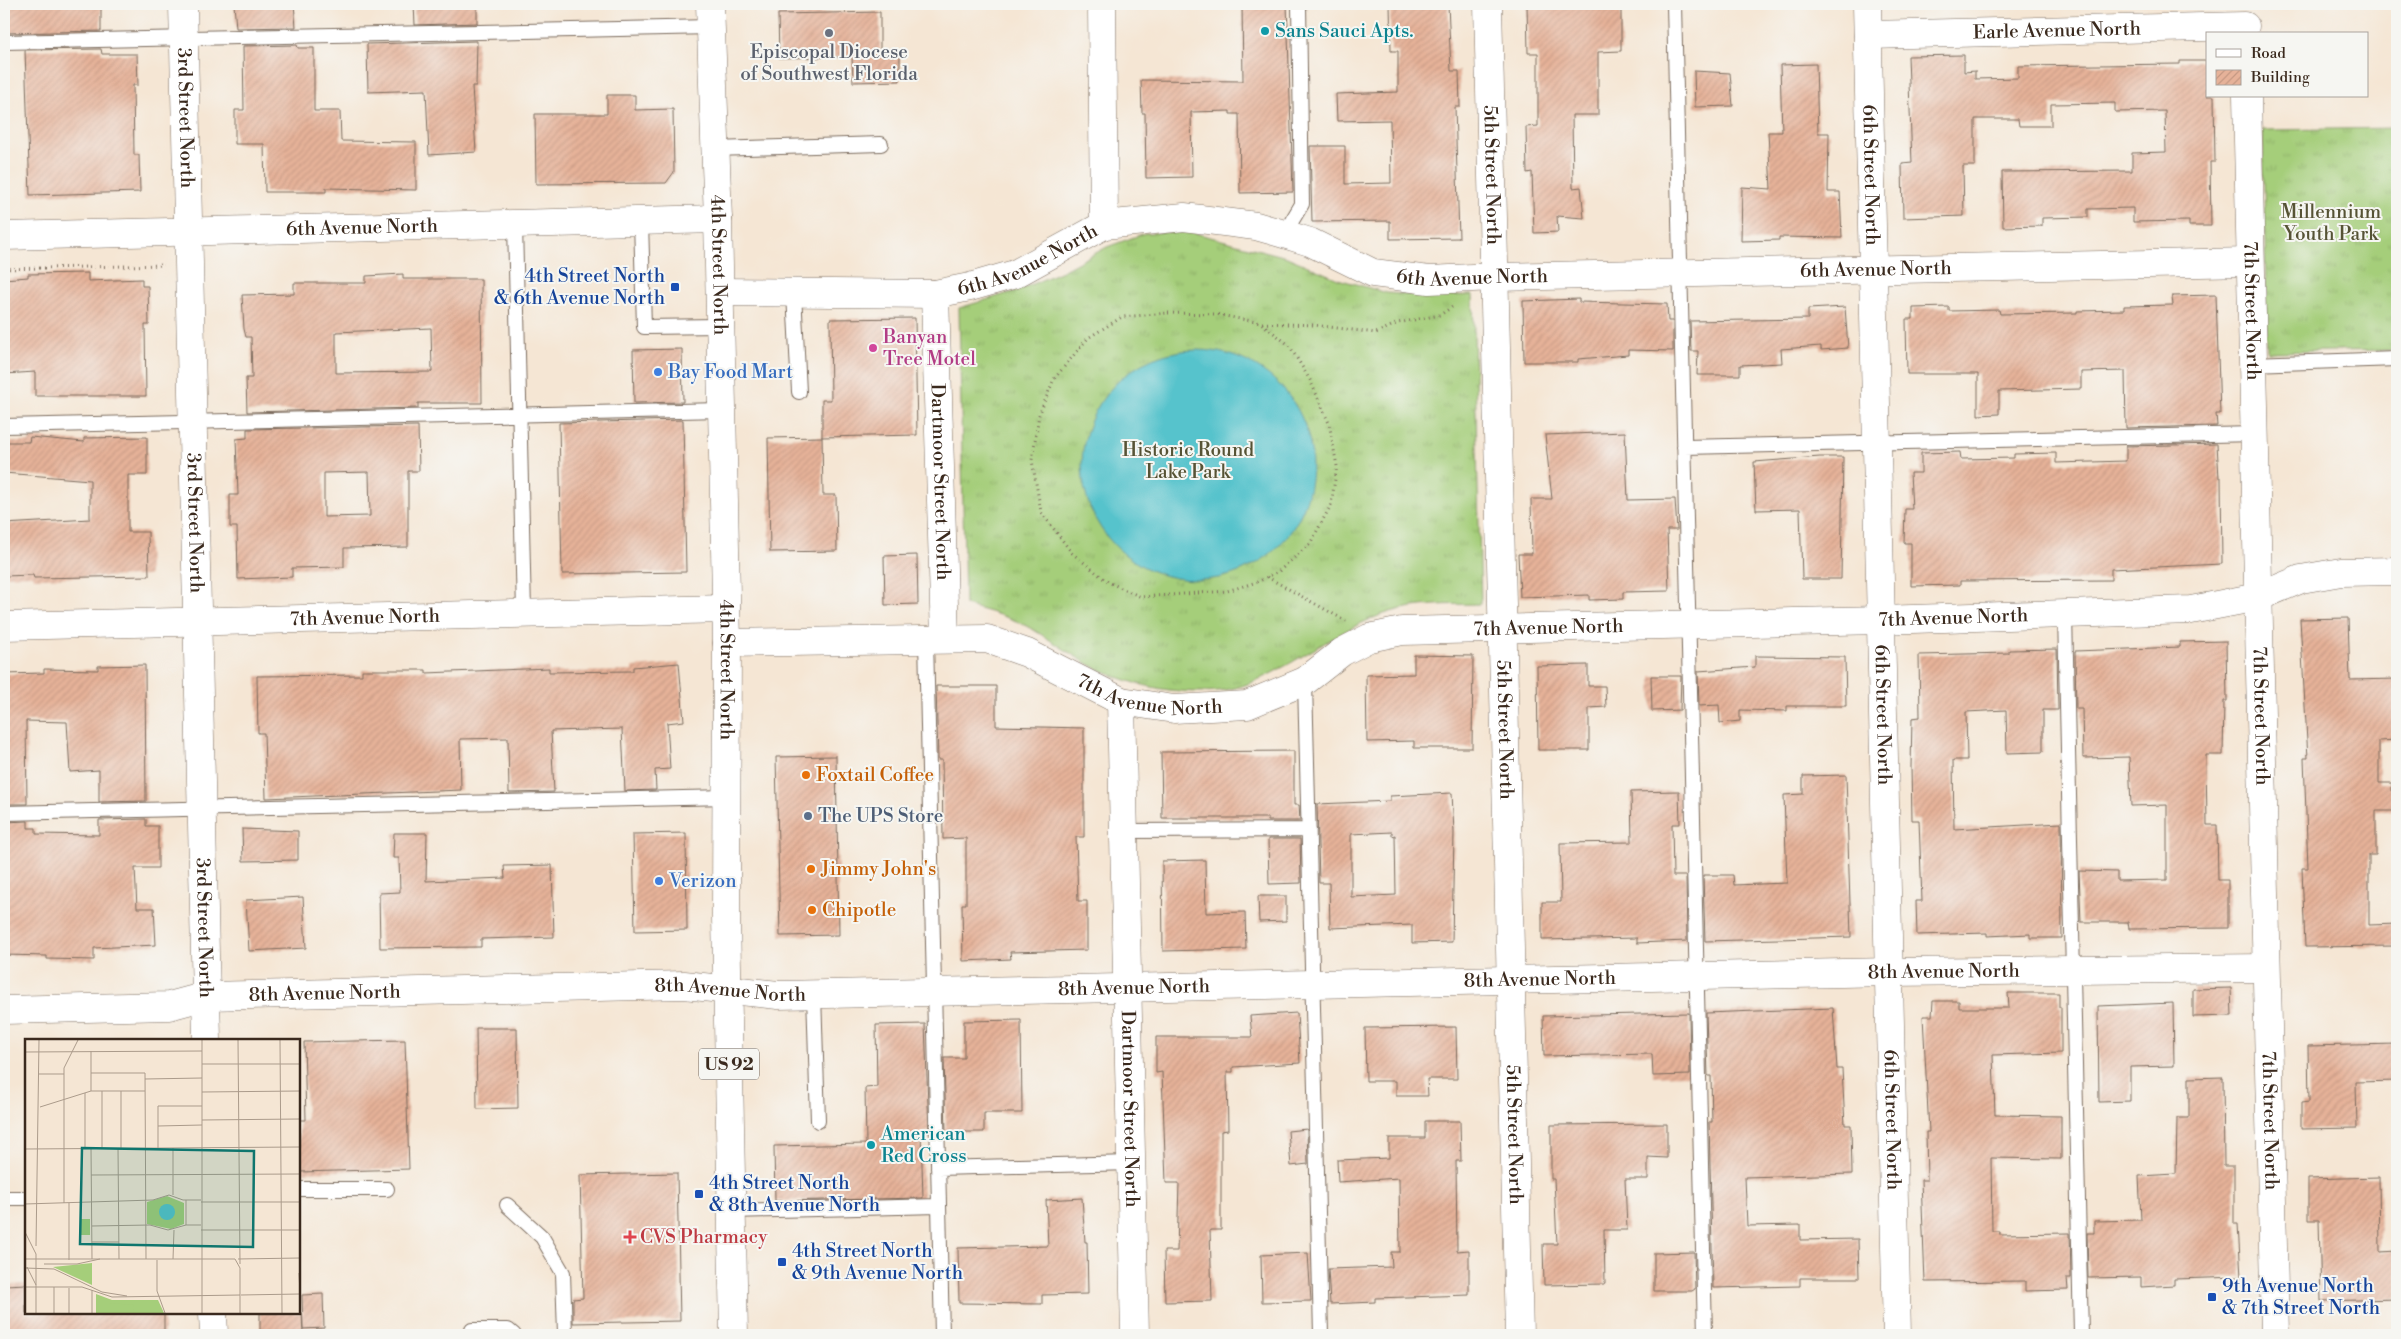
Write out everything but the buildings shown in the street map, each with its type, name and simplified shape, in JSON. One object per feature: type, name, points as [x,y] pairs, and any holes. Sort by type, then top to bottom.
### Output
[{"type":"street","name":"3rd Street North","points":[[183,4],[207,1039]]},
{"type":"street","points":[[1102,4],[1104,225]]},
{"type":"street","name":"5th Street North","points":[[1488,4],[1519,1335]]},
{"type":"street","name":"6th Street North","points":[[1867,4],[1898,1335]]},
{"type":"street","name":"4th Street North","points":[[711,15],[720,292],[727,643],[728,991],[734,1335]]},
{"type":"street","name":"Earle Avenue North","points":[[1868,35],[2245,21]]},
{"type":"street","name":"7th Street North","points":[[2247,98],[2275,1335]]},
{"type":"street","name":"6th Avenue North","points":[[720,292],[935,294],[970,287],[1015,274],[1104,225],[1184,217],[1256,226],[1310,242],[1373,273],[1429,280],[1494,277],[2250,262]]},
{"type":"street","name":"6th Avenue North","points":[[4,236],[718,219]]},
{"type":"street","name":"Dartmoor Street North","points":[[935,294],[935,639]]},
{"type":"street","name":"7th Avenue North","points":[[727,643],[987,639],[1027,653],[1121,701],[1174,709],[1247,705],[1306,681],[1342,652],[1369,638],[1402,631],[1881,620],[2191,610],[2258,597],[2300,579],[2341,572],[2397,571]]},
{"type":"street","name":"7th Avenue North","points":[[4,626],[726,609]]},
{"type":"street","name":"Dartmoor Street North","points":[[1121,701],[1135,1335]]},
{"type":"street","name":"8th Avenue North","points":[[4,1010],[169,1006],[206,996],[684,985],[728,991],[814,994],[1889,972],[2266,968]]},
{"type":"street","points":[[213,1314],[214,1335]]},
{"type":"lane","points":[[1284,234],[1302,204],[1299,4]]},
{"type":"lane","points":[[1674,4],[1705,1335]]},
{"type":"lane","points":[[4,42],[184,38],[711,15]]},
{"type":"lane","points":[[715,150],[881,144]]},
{"type":"lane","points":[[641,221],[644,328],[720,326]]},
{"type":"lane","points":[[515,224],[524,614]]},
{"type":"lane","points":[[794,293],[799,392]]},
{"type":"lane","points":[[2253,364],[2397,359]]},
{"type":"lane","points":[[4,426],[722,410]]},
{"type":"lane","points":[[1684,447],[2254,434]]},
{"type":"lane","points":[[2065,614],[2081,1335]]},
{"type":"lane","points":[[935,639],[934,991],[942,1335]]},
{"type":"lane","points":[[1306,681],[1320,1335]]},
{"type":"lane","points":[[4,813],[728,796]]},
{"type":"lane","points":[[1124,831],[1309,830]]},
{"type":"lane","points":[[814,994],[818,1121]]},
{"type":"lane","points":[[938,1168],[1131,1163]]},
{"type":"lane","points":[[300,1189],[387,1189]]},
{"type":"lane","points":[[4,1198],[25,1198]]},
{"type":"lane","points":[[507,1204],[542,1237],[563,1273],[565,1334],[563,1335]]},
{"type":"lane","points":[[732,1211],[938,1206]]},
{"type":"lane","points":[[472,1330],[508,1330],[514,1335]]},
{"type":"path","points":[[4,269],[189,264]]},
{"type":"path","points":[[1261,323],[1289,345],[1310,380],[1329,423],[1337,466],[1331,505],[1310,544],[1278,572],[1227,591],[1141,597],[1108,582],[1072,553],[1041,512],[1032,460],[1039,415],[1054,379],[1088,338],[1122,318],[1168,313],[1215,314],[1261,323],[1314,325],[1376,333],[1398,323],[1440,315],[1456,304]]},
{"type":"path","points":[[1267,577],[1340,616],[1369,638]]},
{"type":"green space","name":"Millennium Youth Park","points":[[2397,128],[2397,350],[2267,352],[2263,130]]},
{"type":"green space","name":"Historic Round Lake Park","points":[[1191,232],[1287,257],[1338,279],[1387,293],[1426,296],[1473,295],[1481,604],[1424,606],[1390,612],[1353,627],[1264,677],[1236,688],[1204,692],[1162,689],[1119,678],[1074,656],[1036,631],[1016,621],[965,605],[959,308],[1019,290],[1062,271],[1107,247],[1145,233]]},
{"type":"water","points":[[1197,350],[1219,352],[1241,359],[1261,369],[1286,392],[1293,401],[1307,432],[1312,465],[1310,487],[1303,509],[1293,529],[1270,554],[1261,561],[1230,575],[1197,580],[1175,578],[1153,571],[1133,561],[1108,538],[1101,529],[1087,498],[1082,465],[1084,443],[1091,421],[1101,401],[1124,376],[1133,369],[1164,355]]},
{"type":"place","name":"Sans Sauci Apts.","points":[[1265,31]]},
{"type":"place","name":"Episcopal Diocese of Southwest Florida","points":[[829,33]]},
{"type":"place","name":"4th Street North & 6th Avenue North","points":[[675,287]]},
{"type":"place","name":"Banyan Tree Motel","points":[[873,348]]},
{"type":"place","name":"Bay Food Mart","points":[[658,372]]},
{"type":"place","name":"Foxtail Coffee","points":[[806,775]]},
{"type":"place","name":"The UPS Store","points":[[808,816]]},
{"type":"place","name":"Jimmy John's","points":[[811,869]]},
{"type":"place","name":"Verizon","points":[[659,881]]},
{"type":"place","name":"Chipotle","points":[[812,910]]},
{"type":"place","name":"American Red Cross","points":[[871,1145]]},
{"type":"place","name":"4th Street North & 8th Avenue North","points":[[699,1194]]},
{"type":"place","name":"CVS Pharmacy","points":[[630,1237]]},
{"type":"place","name":"4th Street North & 9th Avenue North","points":[[782,1262]]},
{"type":"place","name":"9th Avenue North & 7th Street North","points":[[2212,1297]]}]
